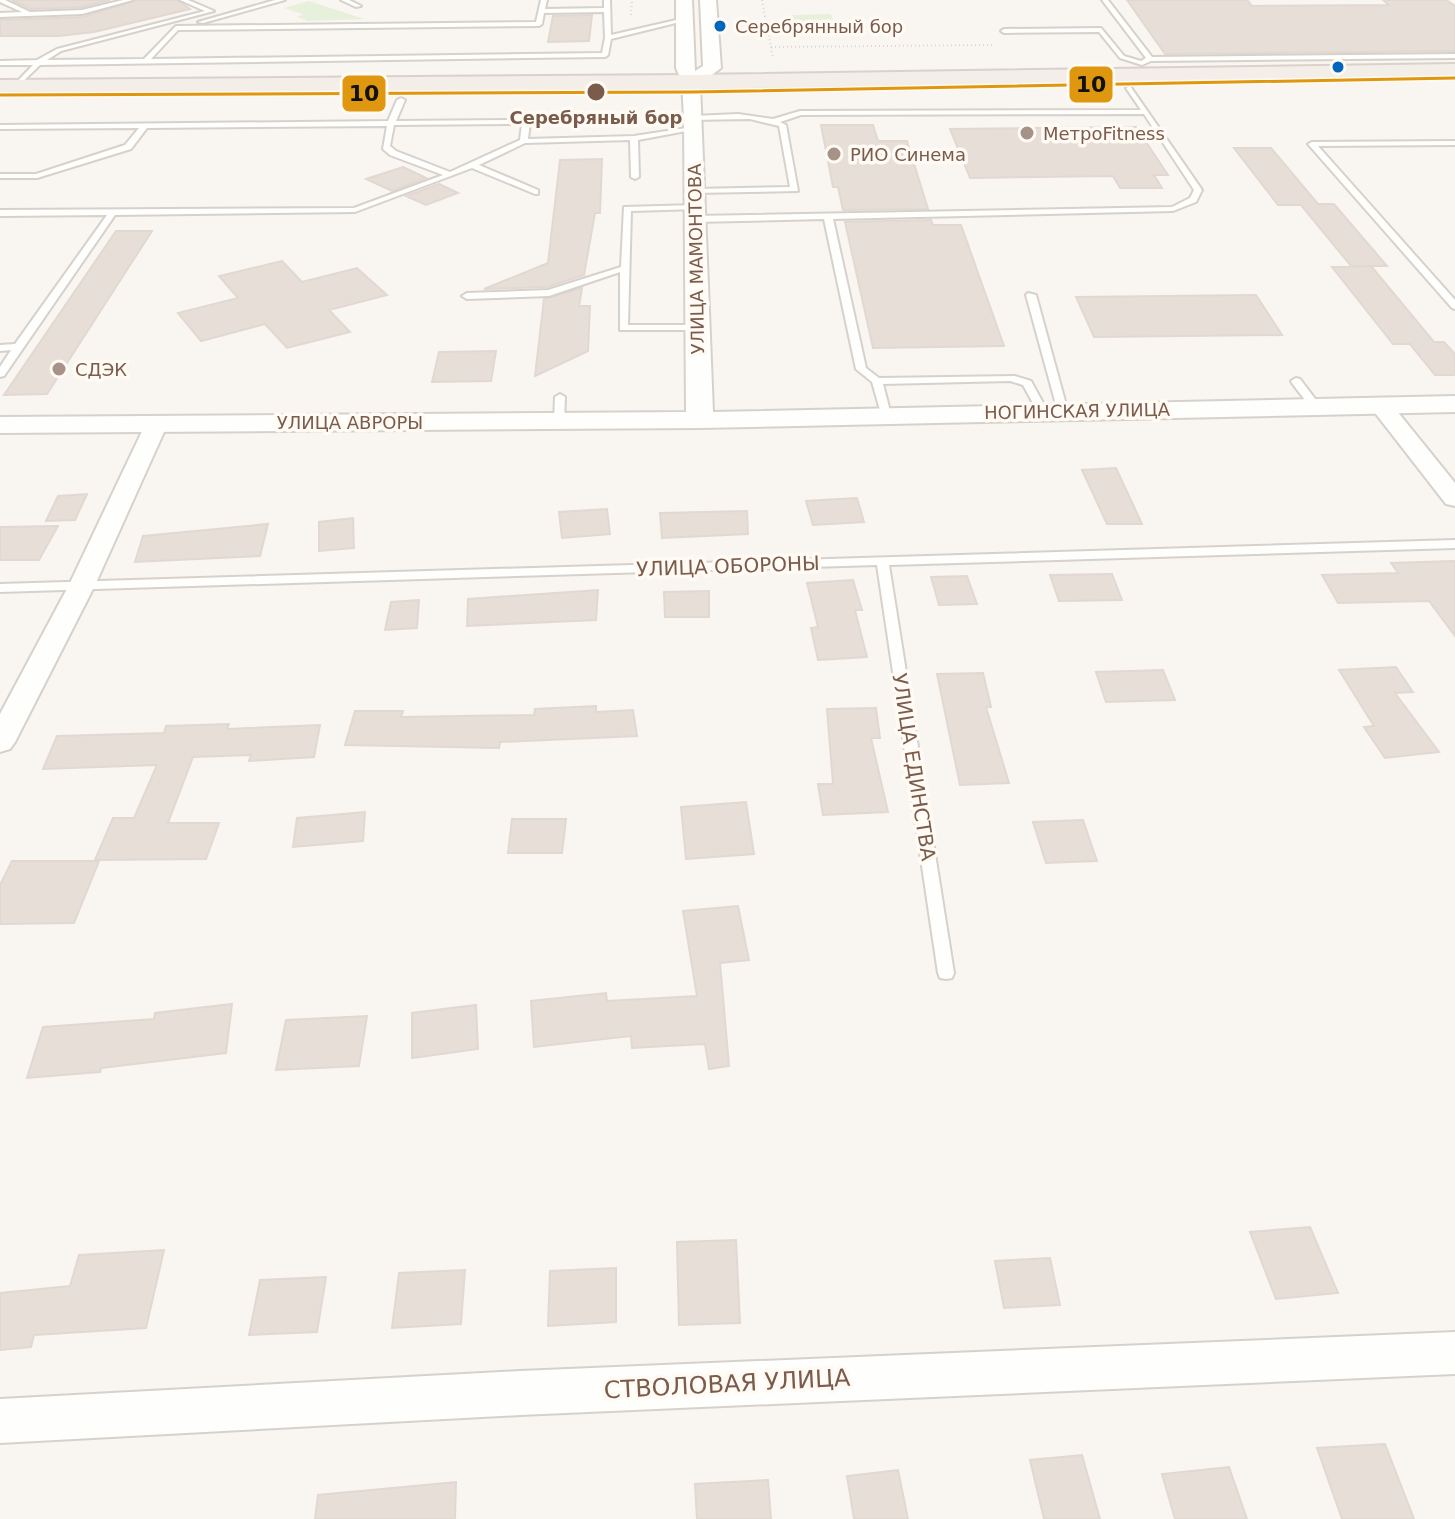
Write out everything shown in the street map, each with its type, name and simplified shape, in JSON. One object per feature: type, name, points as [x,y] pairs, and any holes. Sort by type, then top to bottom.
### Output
[{"type":"main road","points":[[5,92],[692,107],[1141,71],[1455,70]]},
{"type":"main road","points":[[1141,71],[1455,86]]},
{"type":"main road","points":[[5,92],[692,107]]},
{"type":"street","name":"УЛИЦА МАМОНТОВА","points":[[684,0],[685,68],[692,107],[700,420]]},
{"type":"street","points":[[692,107],[712,68],[708,0]]},
{"type":"street","name":"НОГИНСКАЯ УЛИЦА","points":[[700,420],[1455,404]]},
{"type":"street","points":[[1380,405],[1455,499]]},
{"type":"street","name":"УЛИЦА АВРОРЫ","points":[[0,425],[157,423],[560,409],[700,420]]},
{"type":"street","points":[[0,742],[82,585],[157,423]]},
{"type":"street","name":"СТВОЛОВАЯ УЛИЦА","points":[[0,1421],[536,1393],[1455,1353]]},
{"type":"lane","points":[[0,0],[31,14]]},
{"type":"lane","points":[[0,15],[82,12],[130,0]]},
{"type":"lane","points":[[183,0],[223,15]]},
{"type":"lane","points":[[145,62],[176,28],[282,0]]},
{"type":"lane","points":[[344,0],[358,6]]},
{"type":"lane","points":[[176,28],[539,24],[544,0]]},
{"type":"lane","points":[[0,63],[605,55],[607,0]]},
{"type":"lane","points":[[695,206],[828,217],[1173,209],[1193,200],[1198,190],[1146,112],[1141,71],[1105,0]]},
{"type":"lane","points":[[542,11],[605,10]]},
{"type":"lane","points":[[5,92],[38,63],[59,50],[211,11]]},
{"type":"lane","points":[[608,38],[685,20]]},
{"type":"lane","points":[[1004,31],[1101,30],[1122,57],[1141,71],[1455,56]]},
{"type":"lane","points":[[401,100],[391,123],[386,147],[393,153],[450,175]]},
{"type":"lane","points":[[0,213],[355,210],[450,175],[524,141],[634,138],[692,107],[774,121],[782,125],[795,189],[695,206],[627,209],[623,328],[698,328]]},
{"type":"lane","points":[[774,121],[800,113],[1146,112]]},
{"type":"lane","points":[[0,127],[526,122],[524,141]]},
{"type":"lane","points":[[0,176],[37,176],[128,147],[145,125]]},
{"type":"lane","points":[[634,138],[635,177]]},
{"type":"lane","points":[[1455,143],[1312,144],[1455,306]]},
{"type":"lane","points":[[473,165],[535,192]]},
{"type":"lane","points":[[0,374],[112,213]]},
{"type":"lane","points":[[828,217],[861,369],[877,381],[1011,378],[1027,383],[1053,412]]},
{"type":"lane","points":[[467,296],[549,293],[625,268]]},
{"type":"lane","points":[[1031,295],[1053,412]]},
{"type":"lane","points":[[0,348],[18,347]]},
{"type":"lane","points":[[877,381],[886,415]]},
{"type":"lane","points":[[1296,381],[1315,406]]},
{"type":"lane","name":"УЛИЦА ОБОРОНЫ","points":[[0,588],[1455,544]]},
{"type":"lane","name":"УЛИЦА ЕДИНСТВА","points":[[882,561],[946,973]]},
{"type":"path","points":[[771,47],[1003,45]]},
{"type":"green space","points":[[309,1],[364,19],[308,21],[297,17],[303,14],[284,8]]},
{"type":"green space","points":[[831,14],[836,32],[796,32],[792,15]]},
{"type":"building","points":[[12,0],[110,0],[82,7],[31,9]]},
{"type":"building","points":[[136,0],[177,0],[190,9],[94,32],[59,36],[0,36],[0,20],[83,17]]},
{"type":"building","points":[[1127,0],[1247,0],[1252,6],[1389,5],[1383,0],[1446,0],[1455,6],[1455,51],[1165,54]]},
{"type":"building","points":[[592,15],[589,41],[548,42],[553,16]]},
{"type":"building","points":[[821,125],[873,125],[878,141],[907,141],[928,209],[843,210],[838,187],[833,187]]},
{"type":"building","points":[[1136,127],[1168,175],[1154,175],[1162,188],[1120,188],[1113,176],[970,178],[950,129]]},
{"type":"building","points":[[1234,148],[1271,148],[1318,204],[1334,204],[1387,266],[1351,266],[1301,205],[1278,205]]},
{"type":"building","points":[[602,159],[600,213],[595,213],[584,275],[547,287],[484,289],[548,263],[560,160]]},
{"type":"building","points":[[403,167],[426,178],[392,191],[366,179]]},
{"type":"building","points":[[439,184],[458,193],[426,205],[406,196]]},
{"type":"building","points":[[931,220],[933,225],[961,225],[1004,346],[873,348],[845,222]]},
{"type":"building","points":[[116,231],[152,231],[47,394],[4,395]]},
{"type":"building","points":[[282,261],[302,282],[357,268],[387,295],[329,310],[350,332],[287,348],[265,324],[201,341],[178,313],[238,298],[219,276]]},
{"type":"building","points":[[1371,266],[1434,342],[1444,342],[1455,354],[1455,375],[1435,375],[1410,344],[1393,344],[1332,267]]},
{"type":"building","points":[[582,288],[579,306],[590,306],[588,351],[535,376],[544,299]]},
{"type":"building","points":[[1256,295],[1282,335],[1094,337],[1076,297]]},
{"type":"building","points":[[496,351],[491,381],[432,382],[439,352]]},
{"type":"building","points":[[1116,468],[1142,524],[1107,524],[1082,470]]},
{"type":"building","points":[[87,494],[75,520],[46,521],[58,496]]},
{"type":"building","points":[[857,498],[864,522],[813,525],[806,501]]},
{"type":"building","points":[[607,509],[610,534],[562,538],[559,512]]},
{"type":"building","points":[[747,511],[748,534],[662,538],[660,513]]},
{"type":"building","points":[[353,518],[354,548],[319,551],[319,522]]},
{"type":"building","points":[[268,524],[260,556],[135,562],[143,536]]},
{"type":"building","points":[[58,526],[39,560],[0,560],[0,527]]},
{"type":"building","points":[[1455,561],[1455,636],[1429,601],[1338,603],[1322,575],[1398,573],[1391,563]]},
{"type":"building","points":[[1112,574],[1122,600],[1059,601],[1050,575]]},
{"type":"building","points":[[967,576],[977,604],[939,605],[931,577]]},
{"type":"building","points":[[853,580],[862,610],[855,610],[867,657],[818,660],[811,628],[818,627],[807,583]]},
{"type":"building","points":[[598,590],[596,620],[467,626],[468,599]]},
{"type":"building","points":[[709,591],[709,617],[665,617],[664,592]]},
{"type":"building","points":[[419,600],[417,628],[385,630],[391,602]]},
{"type":"building","points":[[1396,667],[1413,692],[1395,693],[1439,752],[1385,758],[1364,727],[1374,726],[1339,670]]},
{"type":"building","points":[[1163,670],[1175,700],[1106,702],[1096,672]]},
{"type":"building","points":[[983,673],[991,707],[986,707],[1009,783],[960,785],[937,674]]},
{"type":"building","points":[[596,706],[596,712],[633,710],[637,736],[500,742],[499,748],[345,745],[355,711],[403,711],[401,717],[534,715],[535,709]]},
{"type":"building","points":[[876,708],[880,738],[871,738],[888,812],[823,815],[818,784],[833,784],[827,709]]},
{"type":"building","points":[[229,724],[227,729],[320,725],[314,757],[249,761],[251,755],[193,757],[168,823],[219,823],[206,859],[95,860],[113,818],[134,818],[157,765],[43,769],[57,736],[164,733],[166,726]]},
{"type":"building","points":[[746,802],[754,854],[686,859],[681,807]]},
{"type":"building","points":[[365,812],[363,841],[293,847],[297,818]]},
{"type":"building","points":[[512,819],[566,819],[562,853],[508,853]]},
{"type":"building","points":[[1083,820],[1097,861],[1046,863],[1033,822]]},
{"type":"building","points":[[12,861],[99,861],[74,923],[0,924],[0,885]]},
{"type":"building","points":[[738,906],[749,960],[720,963],[729,1066],[709,1069],[705,1044],[632,1048],[631,1036],[534,1047],[531,1001],[606,993],[607,1001],[697,996],[683,911]]},
{"type":"building","points":[[232,1004],[226,1053],[101,1068],[100,1072],[27,1078],[43,1027],[154,1019],[155,1013]]},
{"type":"building","points":[[476,1005],[478,1049],[412,1058],[412,1013]]},
{"type":"building","points":[[367,1016],[359,1066],[276,1070],[286,1020]]},
{"type":"building","points":[[1310,1227],[1338,1293],[1276,1299],[1250,1232]]},
{"type":"building","points":[[736,1240],[740,1323],[679,1325],[677,1242]]},
{"type":"building","points":[[164,1250],[146,1328],[34,1335],[31,1347],[0,1350],[0,1293],[70,1286],[79,1255]]},
{"type":"building","points":[[1050,1258],[1060,1305],[1004,1308],[995,1261]]},
{"type":"building","points":[[616,1268],[616,1322],[548,1326],[550,1271]]},
{"type":"building","points":[[465,1270],[461,1324],[392,1328],[399,1273]]},
{"type":"building","points":[[326,1277],[317,1332],[249,1335],[260,1280]]},
{"type":"building","points":[[1385,1444],[1414,1519],[1342,1519],[1317,1448]]},
{"type":"building","points":[[1082,1455],[1100,1519],[1044,1519],[1030,1460]]},
{"type":"building","points":[[1229,1467],[1247,1519],[1175,1519],[1162,1474]]},
{"type":"building","points":[[898,1470],[908,1519],[854,1519],[847,1476]]},
{"type":"building","points":[[768,1480],[771,1519],[697,1519],[695,1484]]},
{"type":"building","points":[[456,1482],[455,1519],[315,1519],[318,1495]]},
{"type":"transit line","name":"10","points":[[0,95],[691,92],[1455,78]]},
{"type":"place","name":"Серебрянный бор","points":[[720,26]]},
{"type":"place","name":"Серебряный бор","points":[[596,92]]},
{"type":"place","name":"МетроFitness","points":[[1027,133]]},
{"type":"place","name":"РИО Синема","points":[[834,154]]},
{"type":"place","name":"СДЭК","points":[[59,369]]}]
